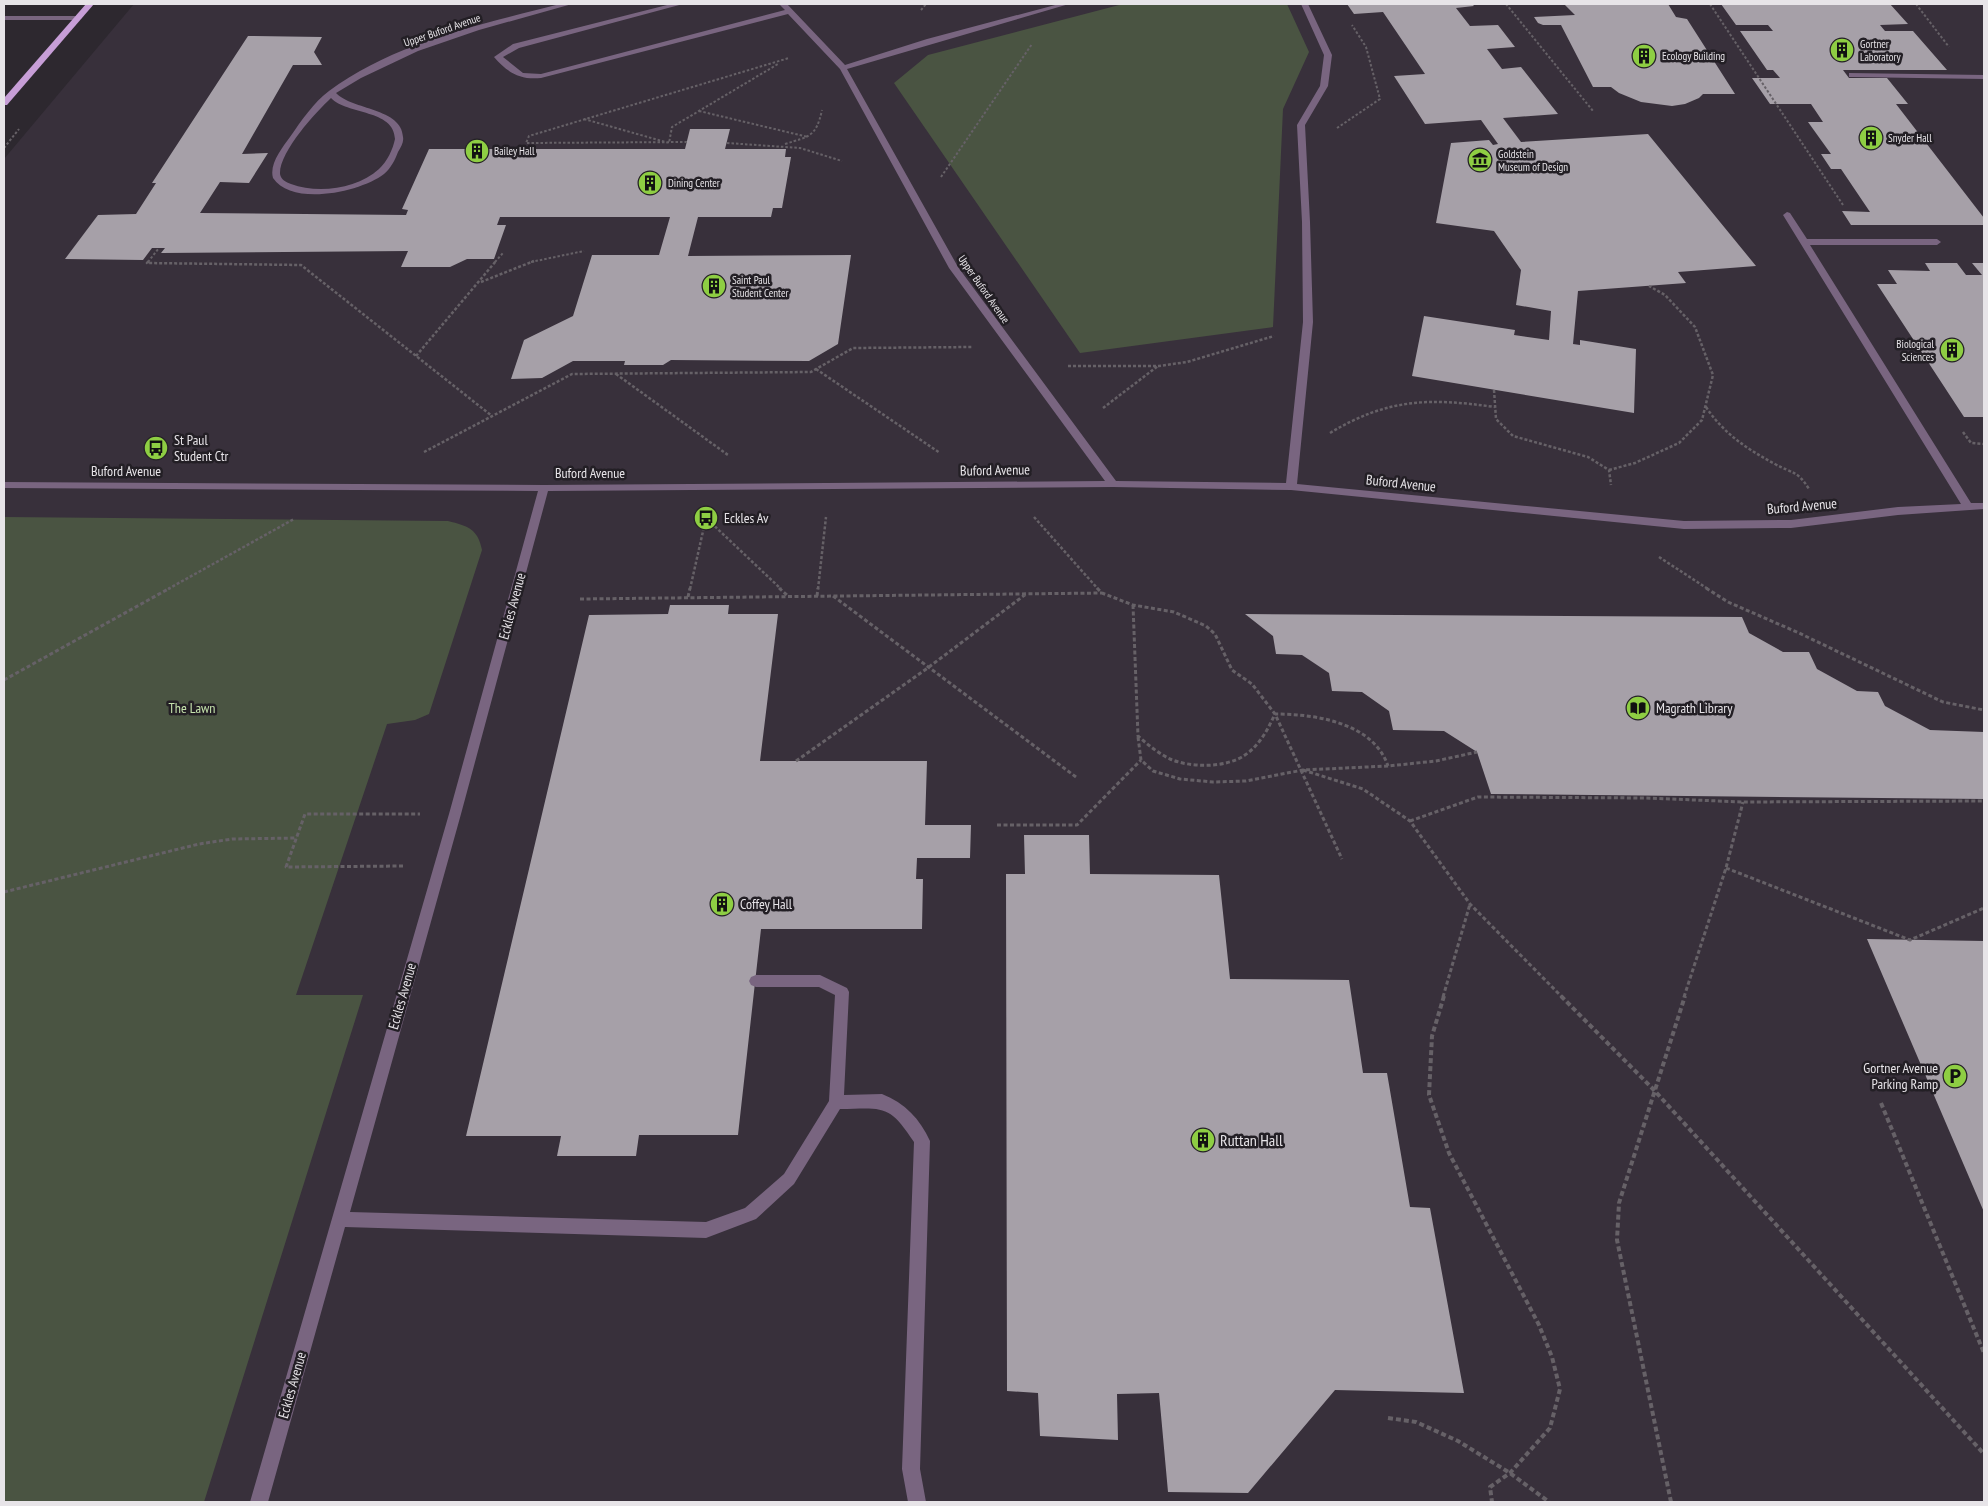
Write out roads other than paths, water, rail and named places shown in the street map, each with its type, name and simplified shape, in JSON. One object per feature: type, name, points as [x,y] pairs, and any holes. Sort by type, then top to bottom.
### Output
[{"type":"main road","points":[[4,103],[90,4]]},
{"type":"street","name":"Upper Buford Avenue","points":[[331,93],[340,103],[360,108],[385,119],[398,132],[400,140],[388,164],[379,174],[360,184],[323,191],[295,189],[280,182],[276,176],[277,166],[305,120],[331,93],[353,78],[431,43],[568,4]]},
{"type":"street","points":[[679,4],[528,43],[504,52],[498,57],[519,76],[526,78],[541,76],[790,11]]},
{"type":"street","name":"Upper Buford Avenue","points":[[783,4],[843,68],[954,268],[1113,484]]},
{"type":"street","points":[[843,68],[930,41],[1066,4]]},
{"type":"street","points":[[1291,487],[1308,322],[1306,222],[1300,125],[1324,86],[1328,55],[1305,4]]},
{"type":"street","points":[[4,18],[78,18]]},
{"type":"street","points":[[1852,75],[1984,77]]},
{"type":"street","points":[[1788,215],[1968,507]]},
{"type":"street","points":[[1804,242],[1937,242]]},
{"type":"street","name":"Buford Avenue","points":[[4,485],[544,488],[1113,484],[1291,487],[1684,525],[1791,524],[1898,512],[1984,506]]},
{"type":"street","name":"Eckles Avenue","points":[[259,1502],[455,814],[544,488]]},
{"type":"street","points":[[339,1219],[706,1230],[750,1214],[789,1179],[836,1102],[842,992],[820,981],[756,981]]},
{"type":"street","points":[[836,1102],[882,1100],[904,1114],[922,1141],[911,1469],[917,1502]]},
{"type":"place","name":"Gortner Laboratory","points":[[1842,50]]},
{"type":"place","name":"Ecology Building","points":[[1644,56]]},
{"type":"place","name":"Snyder Hall","points":[[1871,138]]},
{"type":"place","name":"Bailey Hall","points":[[477,151]]},
{"type":"place","name":"Goldstein Museum of Design","points":[[1480,160]]},
{"type":"place","name":"Dining Center","points":[[650,183]]},
{"type":"place","name":"Saint Paul Student Center","points":[[714,286]]},
{"type":"place","name":"Biological Sciences","points":[[1952,350]]},
{"type":"place","name":"St Paul Student Ctr","points":[[156,448]]},
{"type":"place","name":"Eckles Av","points":[[706,518]]},
{"type":"place","name":"Magrath Library","points":[[1638,708]]},
{"type":"place","name":"Coffey Hall","points":[[722,904]]},
{"type":"place","name":"Gortner Avenue Parking Ramp","points":[[1955,1076]]},
{"type":"place","name":"Ruttan Hall","points":[[1203,1140]]},
{"type":"park label","name":"The Lawn","points":[[192,708]]}]
